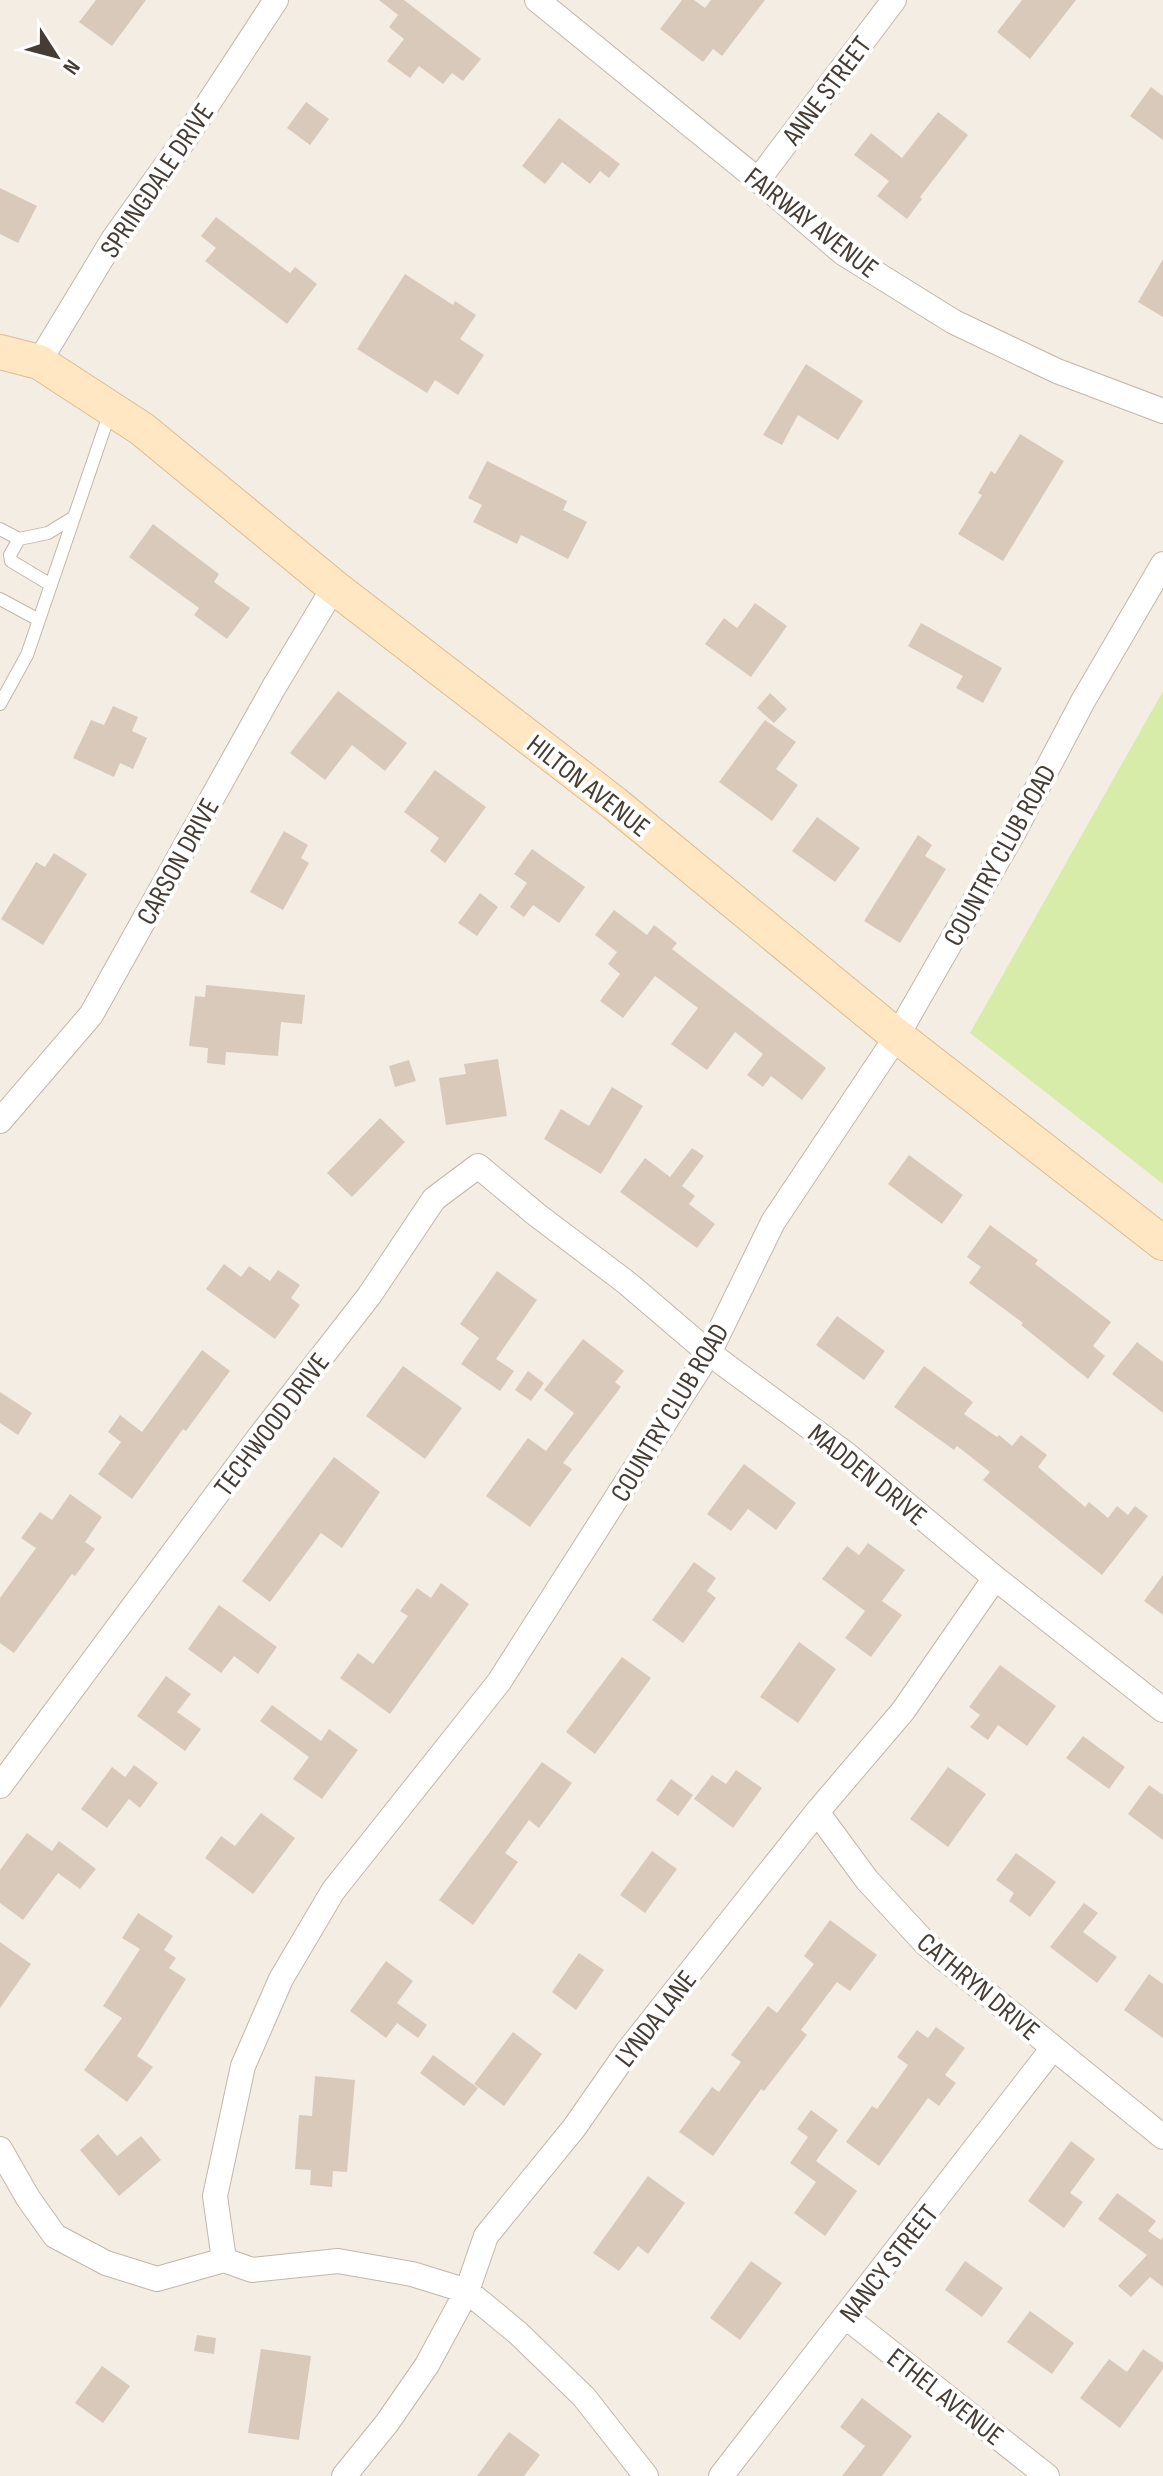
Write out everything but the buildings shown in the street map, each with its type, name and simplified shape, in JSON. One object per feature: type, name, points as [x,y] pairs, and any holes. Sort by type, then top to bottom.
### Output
[{"type":"street","name":"FAIRWAY AVENUE","points":[[537,0],[843,253],[954,322],[1057,371],[1163,411]]},
{"type":"street","name":"ANNE STREET","points":[[758,180],[894,0]]},
{"type":"street","name":"SPRINGDALE DRIVE","points":[[14,358],[114,238],[187,136],[270,2]]},
{"type":"street","name":"HILTON AVENUE","points":[[14,358],[111,409],[142,429],[334,587],[614,803],[897,1036],[1163,1243]]},
{"type":"street","name":"COUNTRY CLUB ROAD","points":[[224,2260],[215,2196],[243,2066],[281,1979],[333,1891],[499,1682],[709,1353],[773,1222],[897,1036],[1015,830],[1083,701],[1163,564]]},
{"type":"street","name":"CARSON DRIVE","points":[[0,1121],[91,1015],[274,687],[334,587]]},
{"type":"street","name":"TECHWOOD DRIVE","points":[[0,1786],[260,1436],[369,1296],[434,1199],[478,1166],[570,1240]]},
{"type":"street","name":"MADDEN DRIVE","points":[[570,1240],[627,1283],[709,1353],[846,1454],[995,1578],[1163,1710]]},
{"type":"street","name":"LYNDA LANE","points":[[344,2476],[387,2423],[427,2365],[467,2291],[486,2236],[574,2128],[627,2052],[817,1812],[903,1711],[995,1578]]},
{"type":"street","name":"CATHRYN DRIVE","points":[[817,1812],[867,1880],[926,1944],[1163,2137]]},
{"type":"street","name":"NANCY STREET","points":[[721,2476],[1053,2048]]},
{"type":"street","points":[[0,2149],[28,2198],[55,2236],[106,2263],[157,2279],[224,2260],[252,2270],[338,2261],[412,2274],[467,2291],[518,2333],[584,2397],[646,2476]]},
{"type":"street","name":"ETHEL AVENUE","points":[[846,2317],[1047,2476]]},
{"type":"lane","points":[[0,704],[27,655],[111,409]]},
{"type":"lane","points":[[0,529],[19,539],[48,533],[74,517]]},
{"type":"lane","points":[[19,539],[10,555],[11,561],[51,585]]},
{"type":"lane","points":[[0,599],[39,620]]},
{"type":"green space","points":[[1163,691],[1163,1184],[970,1033]]}]
